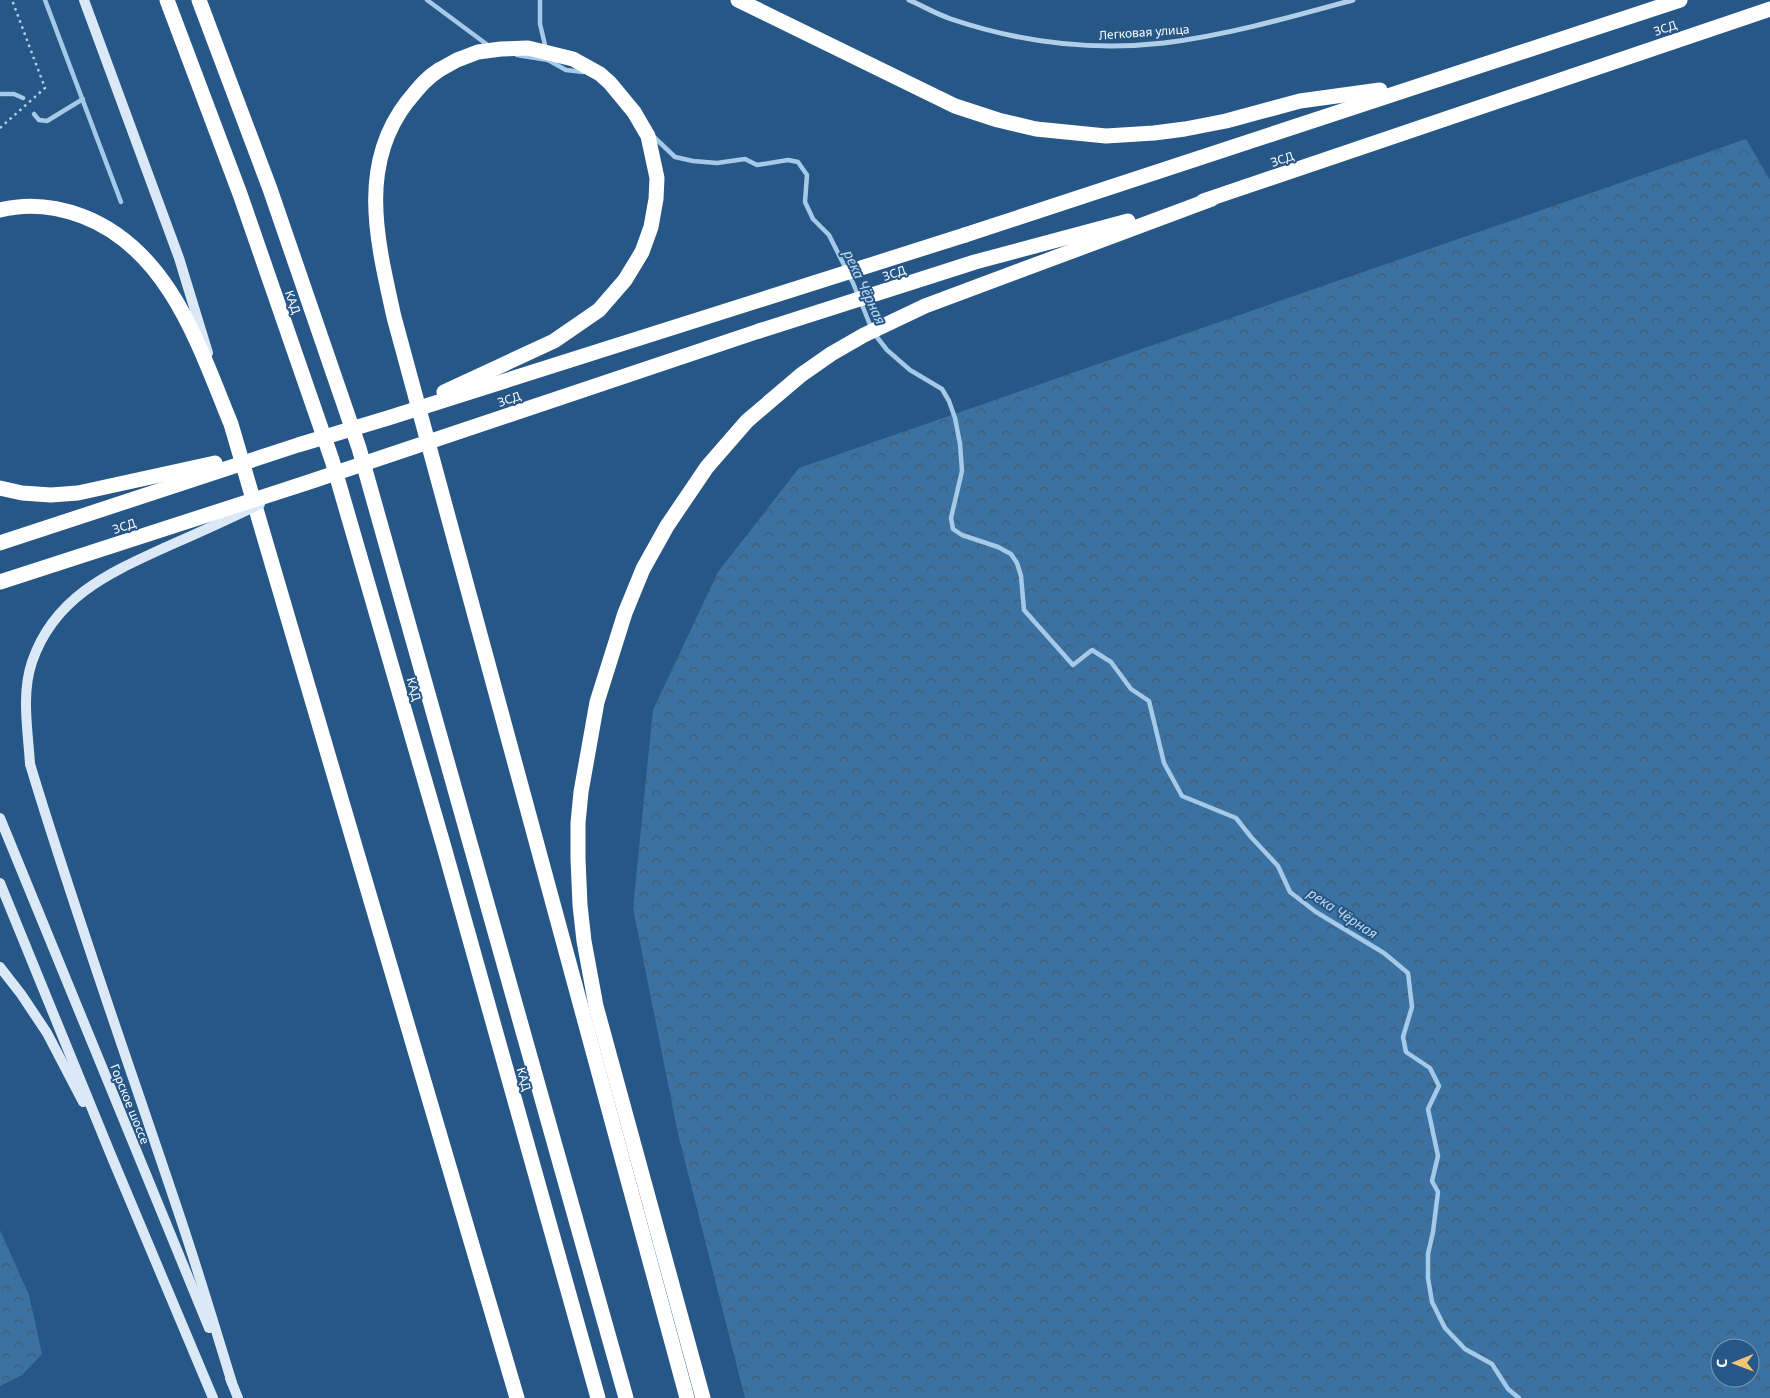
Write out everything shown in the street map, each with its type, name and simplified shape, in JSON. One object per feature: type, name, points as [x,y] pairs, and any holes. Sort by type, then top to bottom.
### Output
[{"type":"highway","name":"КАД","points":[[167,0],[240,194],[332,460],[598,1398]]},
{"type":"highway","name":"КАД","points":[[199,0],[270,189],[359,448],[626,1398]]},
{"type":"highway","points":[[738,0],[955,106],[998,120],[1036,129],[1067,133],[1106,136],[1154,134],[1226,121],[1300,101],[1419,85]]},
{"type":"highway","name":"ЗСД","points":[[0,543],[298,444],[388,418],[965,235],[1680,0]]},
{"type":"highway","name":"ЗСД","points":[[0,582],[975,262],[1212,199],[1770,9]]},
{"type":"highway","points":[[388,418],[554,341],[599,310],[625,280],[642,252],[651,227],[656,199],[656,178],[648,136],[634,112],[600,74],[573,59],[528,48],[478,52],[457,60],[440,70],[417,89],[396,116],[384,143],[377,173],[375,205],[377,232],[394,317],[687,1398]]},
{"type":"highway","points":[[703,1398],[604,1039],[589,969],[580,904],[578,832],[581,792],[597,702],[625,613],[643,569],[667,526],[708,467],[747,421],[801,375],[831,354],[864,335],[925,306],[1212,199]]},
{"type":"highway","points":[[0,210],[19,205],[56,208],[106,227],[138,252],[152,267],[182,311],[196,340],[231,424],[517,1398]]},
{"type":"highway","points":[[0,488],[22,493],[78,493],[298,444]]},
{"type":"main road","points":[[84,0],[179,258],[231,424]]},
{"type":"main road","points":[[232,1383],[187,1236],[30,764],[26,702],[32,662],[41,642],[53,621],[74,598],[104,576],[128,564],[309,482]]},
{"type":"main road","name":"Горское шоссе","points":[[0,818],[238,1398]]},
{"type":"main road","points":[[0,883],[213,1398]]},
{"type":"main road","points":[[0,967],[47,1033],[113,1160]]},
{"type":"street","name":"Легковая улица","points":[[909,0],[950,18],[1006,35],[1050,43],[1092,46],[1146,44],[1203,37],[1353,0]]},
{"type":"path","points":[[0,128],[45,88],[12,0]]},
{"type":"green space","points":[[1746,139],[1770,180],[1770,1398],[745,1398],[678,1134],[633,908],[653,710],[718,572],[799,468]]},
{"type":"green space","points":[[0,1230],[29,1295],[42,1354],[22,1375],[0,1386]]},
{"type":"waterway","points":[[45,0],[121,202]]},
{"type":"waterway","points":[[427,0],[489,46]]},
{"type":"waterway","name":"река Чёрная","points":[[540,0],[540,24],[546,49]]},
{"type":"waterway","name":"река Чёрная","points":[[517,55],[548,60],[566,70],[583,72]]},
{"type":"waterway","points":[[0,94],[14,94],[23,98]]},
{"type":"waterway","points":[[34,114],[39,120],[47,121],[83,99]]},
{"type":"waterway","name":"река Чёрная","points":[[654,137],[675,157],[693,161],[717,163],[745,159],[757,165],[788,160],[798,162],[807,175],[805,202],[813,219],[829,235],[853,283],[873,332],[887,350],[910,370],[942,389],[949,401],[955,418],[960,444],[962,471],[951,518],[953,529],[962,535],[998,547],[1011,554],[1017,563],[1021,576],[1024,610],[1073,665],[1092,650],[1111,662],[1131,689],[1149,701],[1164,763],[1182,796],[1236,818],[1278,866],[1290,892],[1316,912],[1384,953],[1408,973],[1412,1007],[1403,1037],[1406,1052],[1430,1068],[1439,1086],[1428,1109],[1438,1156],[1432,1181],[1438,1192],[1428,1254],[1428,1278],[1432,1302],[1445,1328],[1465,1349],[1492,1364],[1508,1389],[1519,1398]]}]
